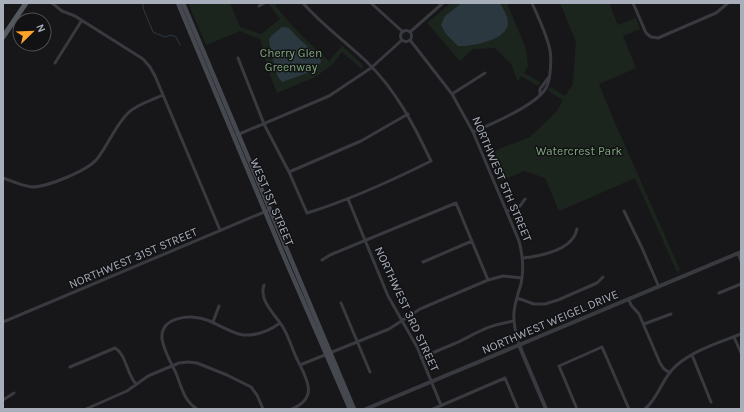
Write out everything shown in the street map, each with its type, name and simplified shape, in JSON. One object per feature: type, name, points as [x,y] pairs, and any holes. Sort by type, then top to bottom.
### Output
[{"type":"main road","points":[[3,37],[26,3]]},
{"type":"main road","name":"WEST 1ST STREET","points":[[178,3],[236,136]]},
{"type":"main road","name":"WEST 1ST STREET","points":[[183,3],[267,211],[328,353],[354,409]]},
{"type":"main road","name":"WEST 1ST STREET","points":[[328,353],[350,409]]},
{"type":"street","points":[[52,3],[62,11],[82,20],[146,63],[153,71],[220,230]]},
{"type":"street","points":[[259,6],[264,3]]},
{"type":"street","points":[[238,58],[264,124],[289,172],[307,213],[348,199],[393,180],[431,161],[408,114],[388,86],[367,62],[325,26],[303,3]]},
{"type":"street","points":[[372,3],[403,32],[410,32],[443,3]]},
{"type":"street","points":[[474,132],[521,109],[540,95],[546,88],[551,64],[550,50],[532,3]]},
{"type":"street","points":[[633,3],[646,33],[651,37],[658,38],[716,13],[728,3]]},
{"type":"street","points":[[55,63],[82,20]]},
{"type":"street","points":[[402,40],[401,35],[403,32]]},
{"type":"street","points":[[236,136],[330,96],[371,68],[402,40],[410,40],[412,36],[410,32]]},
{"type":"street","name":"NORTHWEST 5TH STREET","points":[[410,40],[452,94],[474,132],[519,241],[523,258],[522,278],[516,298],[514,321],[519,345],[546,409]]},
{"type":"street","points":[[452,94],[485,73]]},
{"type":"street","points":[[3,178],[23,185],[39,186],[50,184],[83,170],[96,160],[127,114],[140,105],[163,95]]},
{"type":"street","points":[[289,172],[361,141],[408,114]]},
{"type":"street","name":"NORTHWEST 3RD STREET","points":[[348,199],[388,296],[417,347],[441,405]]},
{"type":"street","points":[[507,212],[520,206],[525,199]]},
{"type":"street","points":[[322,260],[330,255],[456,203],[488,280]]},
{"type":"street","name":"NORTHWEST 31ST STREET","points":[[3,322],[267,211]]},
{"type":"street","points":[[624,211],[659,287]]},
{"type":"street","points":[[523,258],[542,255],[558,249],[571,241],[577,230]]},
{"type":"street","points":[[423,262],[472,241]]},
{"type":"street","points":[[739,253],[741,261]]},
{"type":"street","name":"NORTHWEST WEIGEL DRIVE","points":[[366,409],[739,253]]},
{"type":"street","points":[[300,365],[389,329],[420,309],[488,280],[503,276],[522,278]]},
{"type":"street","points":[[516,298],[534,304],[545,304],[597,283],[603,276]]},
{"type":"street","points":[[719,293],[741,284]]},
{"type":"street","points":[[264,285],[262,292],[264,298],[280,323],[307,382],[307,397],[303,403],[292,409]]},
{"type":"street","points":[[629,300],[644,324],[660,363],[664,369],[670,373]]},
{"type":"street","points":[[341,303],[370,372]]},
{"type":"street","points":[[212,322],[219,306]]},
{"type":"street","points":[[644,324],[671,314]]},
{"type":"street","points":[[197,409],[188,402],[172,366],[162,340],[165,327],[173,320],[192,316],[206,319],[242,335],[250,335],[260,334],[280,323]]},
{"type":"street","points":[[421,358],[458,342],[482,329],[499,323],[514,321]]},
{"type":"street","points":[[645,409],[670,373],[684,359],[741,334]]},
{"type":"street","points":[[734,337],[741,353]]},
{"type":"street","points":[[577,409],[559,366],[602,347],[629,409]]},
{"type":"street","points":[[70,367],[115,348],[119,350],[129,374],[136,384]]},
{"type":"street","points":[[692,355],[711,402]]},
{"type":"street","points":[[86,409],[127,391],[148,376],[184,362],[192,362],[245,383],[254,391],[263,409]]},
{"type":"street","points":[[433,409],[505,378],[518,409]]},
{"type":"street","points":[[3,400],[14,393]]},
{"type":"green space","name":"Cherry Glen Greenway","points":[[188,3],[230,3],[240,27],[261,34],[280,19],[269,4],[277,3],[275,5],[288,20],[329,61],[342,46],[362,64],[363,67],[362,69],[342,52],[332,65],[315,77],[277,93],[270,75],[260,39],[240,31],[206,45]]},
{"type":"green space","points":[[451,3],[507,3],[526,49],[528,66],[524,73],[540,82],[538,86],[521,76],[518,82],[511,64],[495,48],[473,49],[460,61],[427,23]]},
{"type":"green space","name":"Watercrest Park","points":[[560,3],[609,3],[618,25],[636,18],[640,29],[623,36],[636,68],[599,84],[680,270],[677,272],[635,178],[559,211],[545,178],[524,171],[501,181],[489,153],[530,137],[557,111],[563,100],[548,91],[550,87],[565,96],[573,84],[576,42]]},
{"type":"shaded area","points":[[462,3],[500,3],[507,18],[508,23],[506,29],[502,34],[488,41],[479,44],[458,46],[446,34],[441,25],[445,16]]},
{"type":"shaded area","points":[[282,27],[289,28],[320,58],[321,62],[313,71],[282,82],[278,77],[269,40],[271,36]]},
{"type":"waterway","points":[[143,3],[143,8],[153,32],[165,37],[171,35],[176,37],[180,45]]}]
